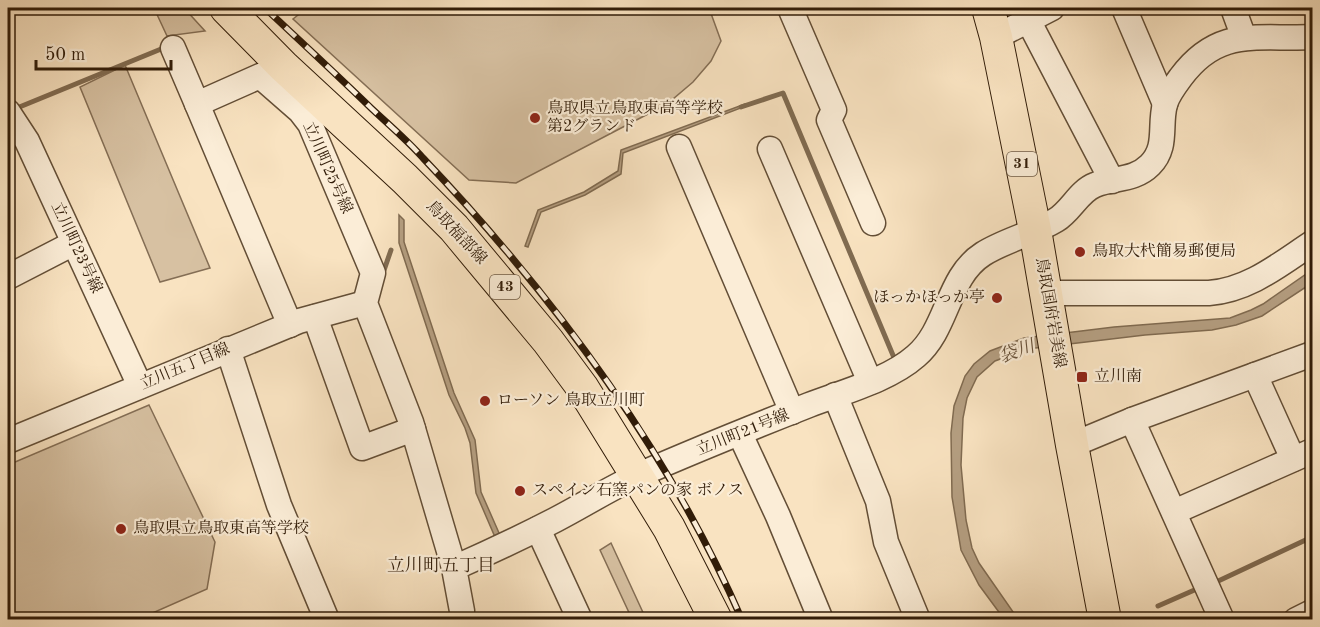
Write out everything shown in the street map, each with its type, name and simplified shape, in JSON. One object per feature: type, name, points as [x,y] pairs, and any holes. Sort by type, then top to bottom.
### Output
[{"type":"main road","name":"鳥取福部線","points":[[226,8],[272,71],[405,179],[461,237],[548,341],[582,387],[638,476],[669,528],[716,620]]},
{"type":"main road","name":"鳥取国府岩美線","points":[[988,8],[996,37],[1035,230],[1105,620]]},
{"type":"street","points":[[790,8],[834,110],[829,120],[873,223]]},
{"type":"street","points":[[996,37],[1052,8]]},
{"type":"street","points":[[1124,8],[1165,104]]},
{"type":"street","points":[[1233,8],[1244,38]]},
{"type":"street","points":[[1028,20],[1112,181]]},
{"type":"street","points":[[1165,104],[1170,92],[1191,64],[1207,50],[1224,42],[1244,38],[1312,37]]},
{"type":"street","points":[[173,48],[290,325]]},
{"type":"street","points":[[196,104],[272,71]]},
{"type":"street","name":"立川町25号線","points":[[272,71],[310,124],[373,273],[365,303]]},
{"type":"street","name":"立川町21号線","points":[[454,568],[538,529],[638,476],[870,382],[918,354],[930,340],[963,273],[970,264],[983,254],[1058,219],[1089,188],[1096,184],[1134,176],[1143,170],[1159,153],[1163,137],[1165,104]]},
{"type":"street","name":"立川町23号線","points":[[8,112],[27,141],[140,386]]},
{"type":"street","points":[[679,147],[792,412]]},
{"type":"street","points":[[770,150],[870,382]]},
{"type":"street","points":[[8,277],[74,243]]},
{"type":"street","points":[[1049,307],[1227,291],[1250,282],[1312,243]]},
{"type":"street","points":[[365,303],[413,429],[454,568],[462,611],[460,620]]},
{"type":"street","name":"立川五丁目線","points":[[8,441],[290,325],[365,303]]},
{"type":"street","points":[[315,317],[362,448],[413,429]]},
{"type":"street","points":[[228,349],[279,505],[327,620]]},
{"type":"street","points":[[1072,445],[1132,420],[1312,354]]},
{"type":"street","points":[[1174,512],[1303,455],[1255,375]]},
{"type":"street","points":[[835,395],[878,501],[886,542],[918,620]]},
{"type":"street","points":[[1132,420],[1222,620]]},
{"type":"street","points":[[740,434],[778,516],[821,620]]},
{"type":"street","points":[[538,529],[577,618]]},
{"type":"street","points":[[1296,620],[1312,612]]},
{"type":"path","points":[[282,11],[286,8]]},
{"type":"shaded area","points":[[154,8],[184,8],[205,31],[167,36]]},
{"type":"shaded area","name":"鳥取県立鳥取東高等学校 第2グランド","points":[[307,8],[709,8],[721,41],[711,61],[693,82],[667,104],[516,183],[469,180],[293,19]]},
{"type":"shaded area","points":[[125,65],[210,268],[160,282],[80,87]]},
{"type":"shaded area","name":"鳥取県立鳥取東高等学校","points":[[149,405],[215,542],[207,589],[139,619],[8,619],[8,465]]},
{"type":"shaded area","points":[[611,543],[646,619],[632,619],[600,550]]},
{"type":"water","points":[[745,104],[746,106],[623,153],[621,174],[585,195],[541,212],[528,247],[525,246],[538,210],[584,192],[618,171],[621,150]]},
{"type":"water","points":[[399,215],[404,220],[404,242],[454,393],[475,440],[481,492],[503,542],[498,544],[476,493],[470,443],[449,395],[399,243]]},
{"type":"water","name":"袋川","points":[[1312,270],[1312,283],[1262,316],[1236,325],[1212,330],[1145,335],[1027,349],[995,361],[977,377],[967,398],[963,418],[961,465],[966,520],[972,548],[979,563],[1018,619],[1004,619],[979,585],[961,550],[952,497],[951,433],[954,406],[965,376],[974,364],[990,351],[1024,338],[1114,327],[1230,318],[1263,304]]},
{"type":"waterway","points":[[17,108],[166,47]]},
{"type":"waterway","points":[[741,107],[783,93],[895,360]]},
{"type":"waterway","points":[[382,276],[391,250]]},
{"type":"waterway","points":[[1214,583],[1312,537]]},
{"type":"waterway","points":[[1158,606],[1199,588]]},
{"type":"railway","points":[[265,8],[417,151],[517,263],[561,318],[603,375],[679,494],[742,620]]},
{"type":"place","name":"鳥取県立鳥取東高等学校 第2グランド","points":[[535,118]]},
{"type":"place","name":"鳥取大杙簡易郵便局","points":[[1080,252]]},
{"type":"place","name":"ほっかほっか亭","points":[[997,298]]},
{"type":"place","name":"立川南","points":[[1082,377]]},
{"type":"place","name":"ローソン 鳥取立川町","points":[[485,401]]},
{"type":"place","name":"スペイン石窯パンの家 ボノス","points":[[520,491]]},
{"type":"place","name":"鳥取県立鳥取東高等学校","points":[[121,529]]},
{"type":"district","name":"立川町五丁目","points":[[441,566]]}]
